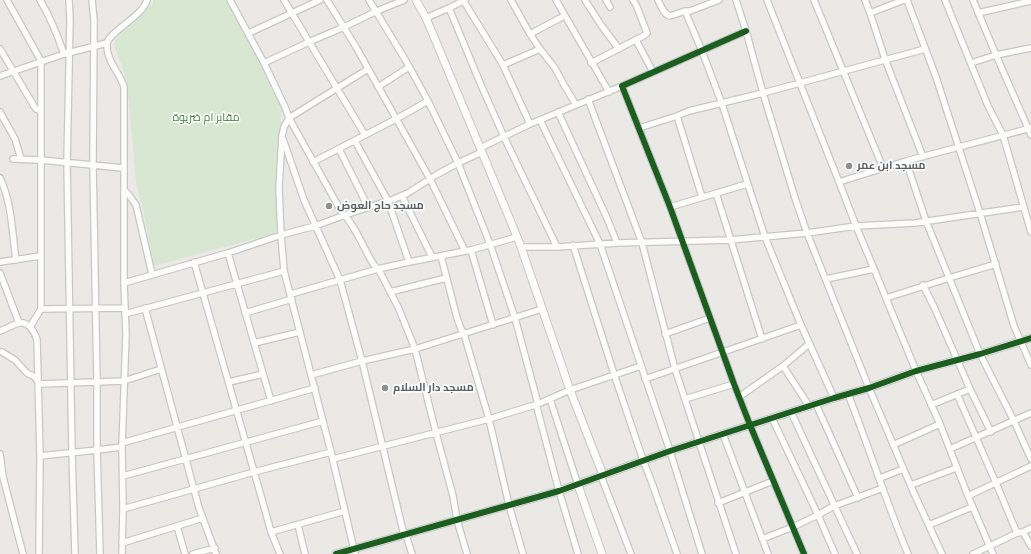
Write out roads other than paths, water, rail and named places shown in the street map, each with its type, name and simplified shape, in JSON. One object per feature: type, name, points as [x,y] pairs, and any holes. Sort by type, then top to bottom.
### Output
[{"type":"street","points":[[7,0],[41,61],[41,309],[30,327]]},
{"type":"street","points":[[40,0],[51,18],[66,53]]},
{"type":"street","points":[[69,0],[70,20],[66,53],[67,162],[75,554]]},
{"type":"street","points":[[92,0],[94,20],[92,165],[100,554]]},
{"type":"street","points":[[122,554],[122,445],[126,334],[123,168],[124,87],[109,58],[107,43],[111,37],[146,5],[147,0]]},
{"type":"street","points":[[230,0],[264,63],[285,106],[289,118],[339,209],[345,215],[374,265],[378,269],[398,309],[415,350],[467,554]]},
{"type":"street","points":[[284,0],[336,89],[365,135]]},
{"type":"street","points":[[248,33],[320,0]]},
{"type":"street","points":[[328,0],[430,179],[465,251]]},
{"type":"street","points":[[369,0],[377,11],[428,101],[458,162],[490,244],[515,318],[559,491],[578,554]]},
{"type":"street","points":[[264,63],[404,0]]},
{"type":"street","points":[[426,18],[463,0],[504,65],[530,124]]},
{"type":"street","points":[[512,0],[530,34],[555,68],[576,105]]},
{"type":"street","points":[[556,0],[609,92]]},
{"type":"street","points":[[585,0],[601,25],[619,48]]},
{"type":"street","points":[[606,0],[610,7]]},
{"type":"street","points":[[591,62],[647,33],[633,0]]},
{"type":"street","points":[[658,0],[668,16],[690,11],[712,1],[719,0]]},
{"type":"street","points":[[736,0],[763,93],[807,233],[868,388],[942,554]]},
{"type":"street","points":[[767,0],[856,226],[916,371],[940,424],[972,507],[993,554]]},
{"type":"street","points":[[814,0],[883,168]]},
{"type":"street","points":[[865,0],[885,59],[923,157]]},
{"type":"street","points":[[870,13],[904,0]]},
{"type":"street","points":[[907,0],[936,77],[959,147],[1014,326],[1031,365]]},
{"type":"street","points":[[945,0],[988,106],[1003,136],[1031,232]]},
{"type":"street","points":[[973,0],[1030,129],[1031,135]]},
{"type":"street","points":[[978,13],[1013,2],[1031,0]]},
{"type":"street","points":[[418,1],[517,237],[570,390],[631,554]]},
{"type":"street","points":[[449,8],[504,137],[556,247]]},
{"type":"street","points":[[685,11],[722,104],[765,237],[809,344],[834,398]]},
{"type":"street","points":[[530,34],[564,16]]},
{"type":"street","points":[[124,283],[228,253],[281,235],[316,226],[402,196],[458,162],[530,124],[588,99],[609,92],[746,31]]},
{"type":"street","points":[[636,40],[653,72]]},
{"type":"street","points":[[0,76],[66,53],[107,43]]},
{"type":"street","points":[[639,128],[689,111],[722,104],[925,48]]},
{"type":"street","points":[[971,63],[996,55],[1031,48]]},
{"type":"street","points":[[0,49],[34,106],[41,111]]},
{"type":"street","points":[[504,65],[540,49]]},
{"type":"street","points":[[378,87],[409,67]]},
{"type":"street","points":[[355,552],[333,459],[284,271],[279,188],[282,136],[284,127],[289,118],[368,70]]},
{"type":"street","points":[[622,86],[670,207],[739,397],[804,554]]},
{"type":"street","points":[[588,99],[642,243],[675,369],[736,554]]},
{"type":"street","points":[[313,162],[428,101]]},
{"type":"street","points":[[0,112],[14,139],[21,159]]},
{"type":"street","points":[[558,112],[617,243]]},
{"type":"street","points":[[677,116],[702,197]]},
{"type":"street","points":[[540,120],[600,244],[670,451],[702,554]]},
{"type":"street","points":[[839,182],[906,161],[1030,129]]},
{"type":"street","points":[[282,136],[302,195],[340,280],[405,535],[412,554]]},
{"type":"street","points":[[355,140],[388,201],[409,262]]},
{"type":"street","points":[[339,149],[368,207]]},
{"type":"street","points":[[13,159],[67,162],[123,168]]},
{"type":"street","points":[[906,161],[926,221],[980,354],[1014,421],[1031,459]]},
{"type":"street","points":[[0,180],[9,207],[16,260]]},
{"type":"street","points":[[670,207],[747,184]]},
{"type":"street","points":[[124,190],[130,195],[136,205],[152,274]]},
{"type":"street","points":[[716,193],[762,339]]},
{"type":"street","points":[[402,196],[432,257]]},
{"type":"street","points":[[520,247],[730,240],[807,233],[856,226],[915,223],[1023,207]]},
{"type":"street","points":[[245,313],[291,296],[378,269],[471,250],[517,237]]},
{"type":"street","points":[[574,246],[614,374],[643,460],[678,554]]},
{"type":"street","points":[[471,250],[493,325]]},
{"type":"street","points":[[228,253],[271,401]]},
{"type":"street","points":[[0,262],[40,256]]},
{"type":"street","points":[[441,256],[459,324],[464,334],[489,419],[509,505],[523,554]]},
{"type":"street","points":[[194,262],[254,472],[280,554]]},
{"type":"street","points":[[886,298],[923,285],[996,264]]},
{"type":"street","points":[[826,279],[874,269]]},
{"type":"street","points":[[41,309],[96,308],[125,311],[145,308],[284,271]]},
{"type":"street","points":[[0,273],[19,323]]},
{"type":"street","points":[[390,292],[446,278]]},
{"type":"street","points":[[923,285],[936,309],[957,360],[990,432]]},
{"type":"street","points":[[145,308],[194,489],[203,518],[216,551],[193,554]]},
{"type":"street","points":[[311,375],[415,350],[542,309]]},
{"type":"street","points":[[666,334],[710,318]]},
{"type":"street","points":[[0,331],[22,323],[30,327],[36,335],[37,340],[40,456],[39,554]]},
{"type":"street","points":[[645,379],[801,325]]},
{"type":"street","points":[[254,344],[300,332]]},
{"type":"street","points":[[336,554],[355,552],[405,535],[559,491],[643,460],[868,388],[916,371],[980,354],[1031,338]]},
{"type":"street","points":[[739,397],[783,366],[809,344]]},
{"type":"street","points":[[2,352],[15,360],[27,373],[34,376],[39,384]]},
{"type":"street","points":[[333,459],[489,419],[537,404],[570,390],[641,366]]},
{"type":"street","points":[[783,366],[812,405],[858,498]]},
{"type":"street","points":[[39,384],[124,381],[161,369]]},
{"type":"street","points":[[229,382],[263,374]]},
{"type":"street","points":[[685,399],[734,384]]},
{"type":"street","points":[[40,456],[97,450],[122,445],[315,388]]},
{"type":"street","points":[[931,405],[970,389]]},
{"type":"street","points":[[848,394],[908,554]]},
{"type":"street","points":[[957,394],[996,483],[1020,533],[1031,546]]},
{"type":"street","points":[[550,399],[602,554]]},
{"type":"street","points":[[791,412],[857,554]]},
{"type":"street","points":[[950,449],[1031,413]]},
{"type":"street","points":[[772,418],[835,554]]},
{"type":"street","points":[[123,476],[323,420]]},
{"type":"street","points":[[893,445],[940,424]]},
{"type":"street","points":[[723,434],[768,554]]},
{"type":"street","points":[[123,509],[331,452]]},
{"type":"street","points":[[0,454],[3,477],[23,554]]},
{"type":"street","points":[[968,496],[1031,466]]},
{"type":"street","points":[[880,478],[903,468]]},
{"type":"street","points":[[911,485],[956,468]]},
{"type":"street","points":[[718,503],[773,481]]},
{"type":"street","points":[[762,539],[793,527],[834,506],[883,488]]},
{"type":"street","points":[[929,525],[972,507]]},
{"type":"street","points":[[272,532],[345,511]]},
{"type":"street","points":[[122,543],[203,518]]},
{"type":"street","points":[[298,525],[305,554]]},
{"type":"street","points":[[177,526],[185,554]]},
{"type":"street","points":[[973,554],[1031,528]]},
{"type":"place","name":"مسجد ابن عمر","points":[[849,166]]},
{"type":"place","name":"مسجد حاج العوض","points":[[329,206]]},
{"type":"place","name":"مسجد دار السلام","points":[[385,388]]},
{"type":"park label","name":"مقابر ام ضريوة","points":[[206,118]]}]
